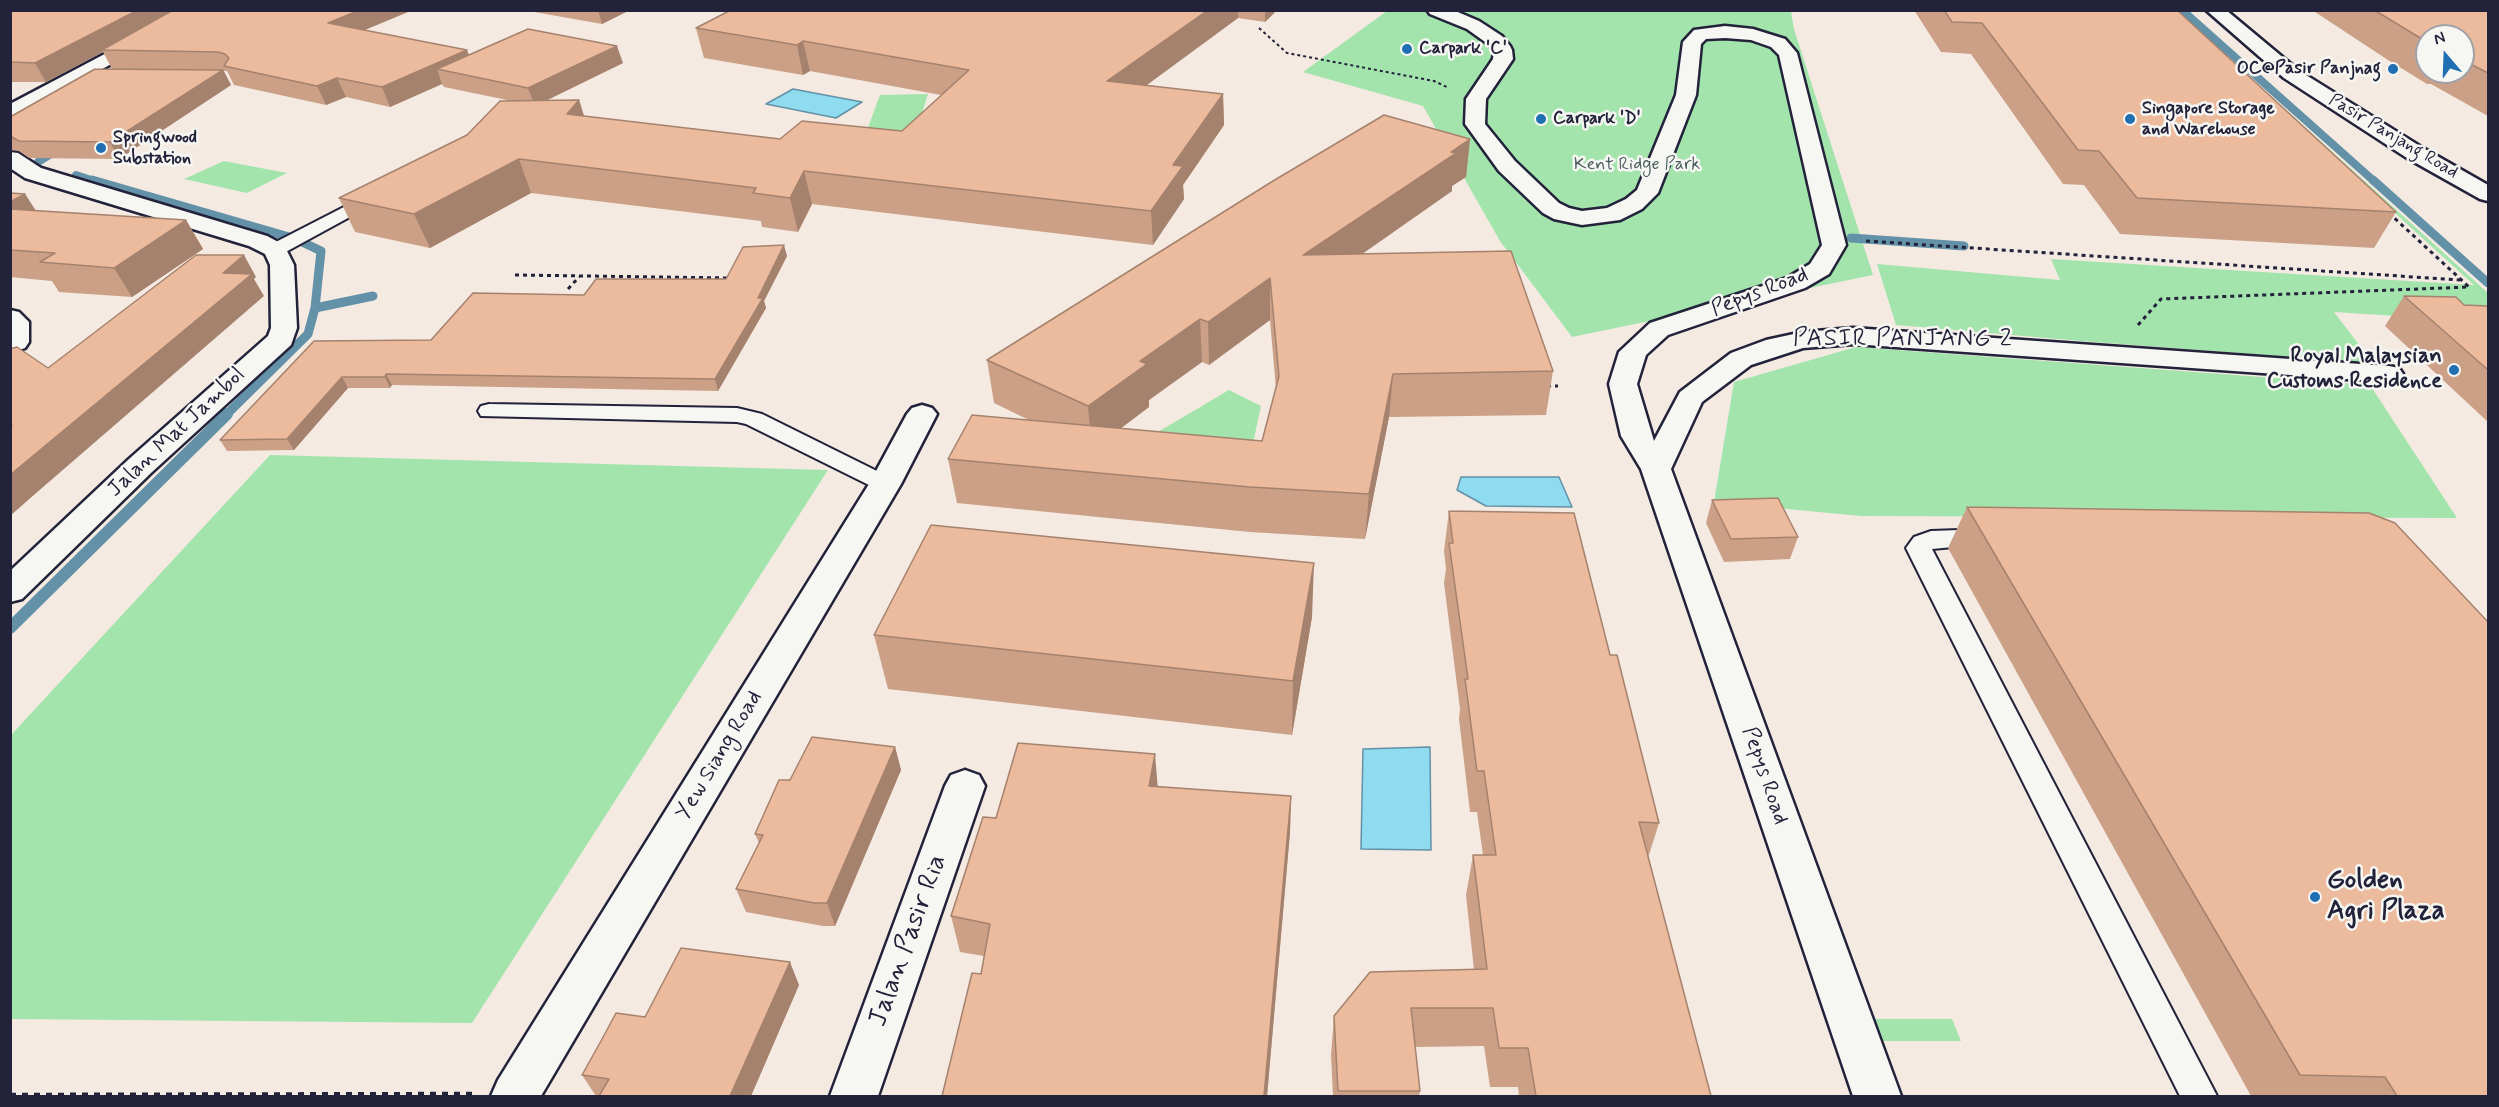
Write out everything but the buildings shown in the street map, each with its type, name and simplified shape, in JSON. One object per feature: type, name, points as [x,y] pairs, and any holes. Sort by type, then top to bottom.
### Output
[{"type":"street","points":[[10,113],[202,10]]},
{"type":"street","name":"Pepys Road","points":[[1436,10],[1473,25],[1495,40],[1503,50],[1503,58],[1476,99],[1475,124],[1507,166],[1551,208],[1562,214],[1582,218],[1612,215],[1634,204],[1647,193],[1686,95],[1692,42],[1701,34],[1725,32],[1753,35],[1778,43],[1788,53],[1834,245],[1820,269],[1796,283],[1659,329],[1633,352],[1623,384],[1636,436],[1656,469],[1877,1096]]},
{"type":"street","name":"Pasir Panjang Road","points":[[2215,10],[2290,74],[2415,153],[2488,194]]},
{"type":"street","points":[[82,76],[123,77]]},
{"type":"street","points":[[10,158],[33,173],[258,241],[275,250]]},
{"type":"street","name":"Jalan Mat Jambol","points":[[10,591],[140,466],[281,339],[284,328],[282,265],[275,250]]},
{"type":"street","points":[[10,318],[16,322],[15,342],[10,345]]},
{"type":"street","points":[[1656,469],[1690,398],[1740,359],[1776,346],[1803,340],[1853,336],[2389,374]]},
{"type":"street","name":"Yew Siang Road","points":[[497,1095],[885,484],[922,414]]},
{"type":"street","name":"Jalan Pasir Ria","points":[[854,1096],[965,786]]},
{"type":"lane","points":[[275,250],[386,191]]},
{"type":"lane","points":[[489,411],[737,415],[754,419],[885,484]]},
{"type":"lane","points":[[2008,538],[1931,539],[1919,548],[2199,1096]]},
{"type":"path","points":[[1259,28],[1287,53],[1434,81]]},
{"type":"path","points":[[2111,354],[2161,299],[2469,287],[2384,208]]},
{"type":"path","points":[[1862,241],[2461,280]]},
{"type":"path","points":[[515,275],[734,279]]},
{"type":"path","points":[[568,289],[579,276]]},
{"type":"path","points":[[691,287],[696,278]]},
{"type":"path","points":[[1536,386],[1558,386]]},
{"type":"path","points":[[10,1095],[497,1095]]},
{"type":"green space","name":"Kent Ridge Park","points":[[1387,11],[1791,11],[1794,29],[1873,275],[1572,337],[1500,241],[1423,106],[1303,72]]},
{"type":"green space","points":[[2173,11],[2177,11],[2488,293],[2488,322],[2334,312],[2373,363],[1896,325],[1877,264],[2060,280],[2051,259],[2474,285]]},
{"type":"green space","points":[[928,94],[913,142],[862,144],[880,95]]},
{"type":"green space","points":[[224,161],[287,173],[247,193],[184,179]]},
{"type":"green space","points":[[1856,347],[2370,385],[2457,518],[1861,516],[1714,502],[1734,382]]},
{"type":"green space","points":[[1229,390],[1261,406],[1247,471],[1112,459]]},
{"type":"green space","points":[[270,455],[828,470],[472,1023],[11,1019],[11,735]]},
{"type":"green space","points":[[1873,1019],[1952,1019],[1961,1041],[1881,1041]]},
{"type":"water","points":[[793,89],[862,102],[836,118],[766,104]]},
{"type":"water","points":[[1461,477],[1559,477],[1572,507],[1486,506],[1457,490]]},
{"type":"water","points":[[1430,747],[1431,850],[1361,849],[1363,749]]},
{"type":"waterway","points":[[2182,10],[2375,182]]},
{"type":"waterway","points":[[38,162],[57,150]]},
{"type":"waterway","points":[[76,175],[97,182]]},
{"type":"waterway","points":[[92,180],[296,239],[321,251],[315,308]]},
{"type":"waterway","points":[[2373,180],[2488,283]]},
{"type":"waterway","points":[[1851,238],[1964,246]]},
{"type":"waterway","points":[[315,308],[373,296]]},
{"type":"waterway","points":[[225,416],[308,334],[315,308]]},
{"type":"waterway","points":[[10,628],[227,414]]},
{"type":"place","name":"Carpark 'C'","points":[[1407,49]]},
{"type":"place","name":"OC@Pasir Panjnag","points":[[2393,69]]},
{"type":"place","name":"Carpark 'D'","points":[[1541,119]]},
{"type":"place","name":"Singapore Storage and Warehouse","points":[[2130,119]]},
{"type":"place","name":"Springwood Substation","points":[[101,148]]},
{"type":"place","name":"Royal Malaysian Customs Residence","points":[[2454,370]]},
{"type":"place","name":"Golden Agri Plaza","points":[[2315,897]]},
{"type":"district","name":"PASIR PANJANG 2","points":[[1903,340]]}]
